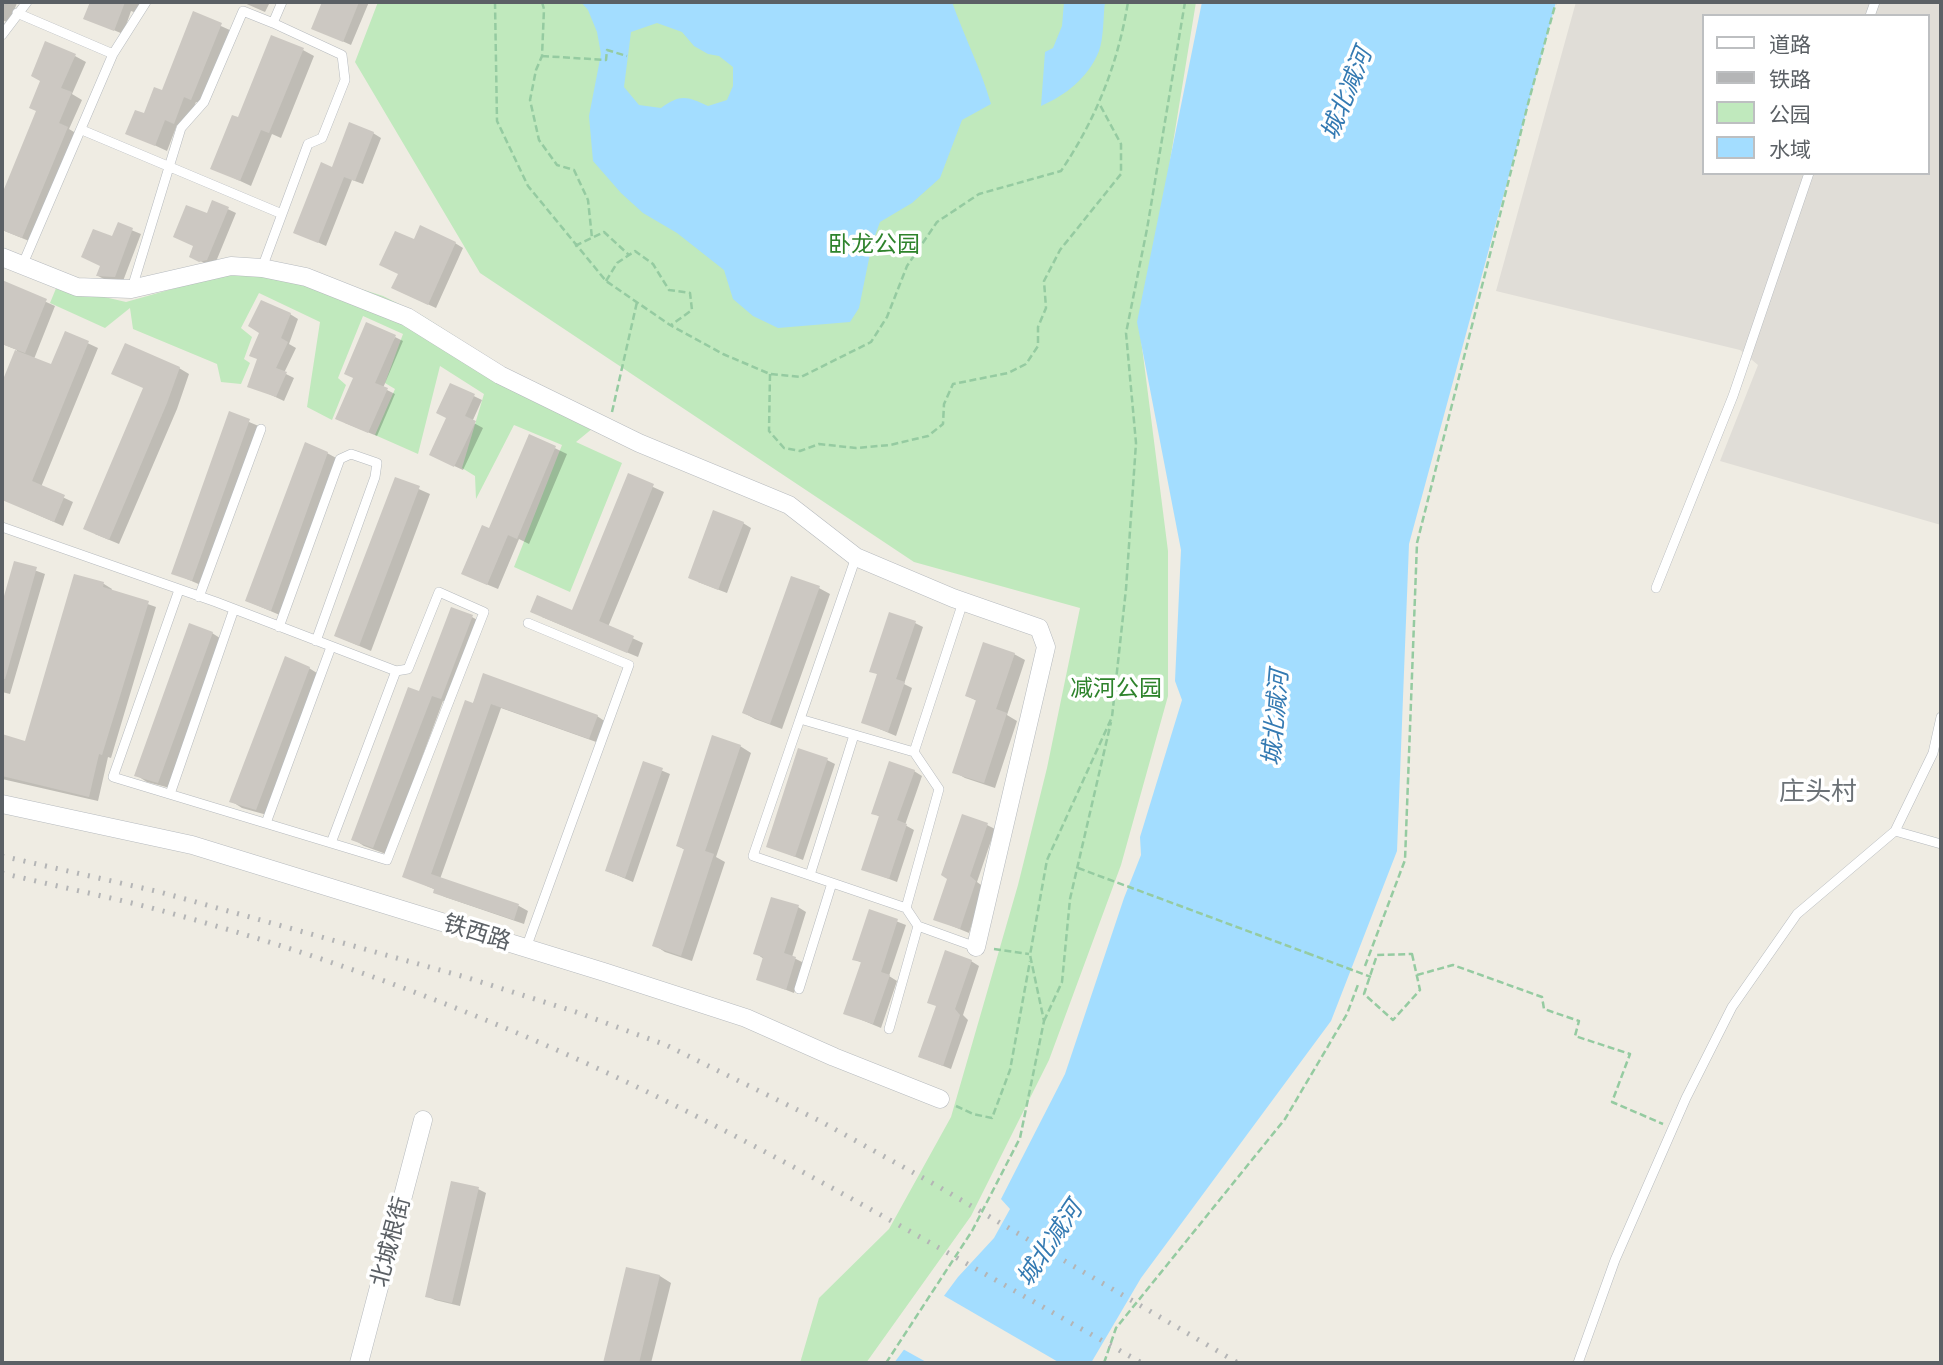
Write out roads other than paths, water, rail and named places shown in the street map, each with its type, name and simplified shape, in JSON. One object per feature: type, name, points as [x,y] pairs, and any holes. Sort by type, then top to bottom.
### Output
[{"type":"street","points":[[2,257],[77,287],[131,289],[231,266],[261,268],[306,277],[407,317],[500,375],[639,443],[789,505],[856,557],[963,601],[1039,628],[1046,647],[976,947]]},
{"type":"street","name":"铁西路","points":[[2,804],[192,845],[526,948],[746,1018],[834,1058],[940,1099]]},
{"type":"street","name":"北城根街","points":[[359,1363],[423,1120]]},
{"type":"lane","points":[[2,35],[26,2]]},
{"type":"lane","points":[[22,266],[113,54],[146,2]]},
{"type":"lane","points":[[273,23],[282,2]]},
{"type":"lane","points":[[131,289],[181,128],[204,102],[243,11],[342,55],[345,80],[322,138],[308,144],[261,268]]},
{"type":"lane","points":[[17,13],[113,54]]},
{"type":"lane","points":[[82,130],[282,214]]},
{"type":"lane","points":[[1656,588],[1733,396],[1809,175]]},
{"type":"lane","points":[[199,597],[261,429]]},
{"type":"lane","points":[[279,627],[340,459],[351,453],[377,463],[375,477],[316,641]]},
{"type":"lane","points":[[2,527],[199,597],[396,671],[408,669],[439,592],[484,612],[387,860],[113,776],[179,590]]},
{"type":"lane","points":[[856,557],[752,856],[906,908],[918,926],[976,947]]},
{"type":"lane","points":[[914,752],[963,601]]},
{"type":"lane","points":[[170,794],[234,610]]},
{"type":"lane","points":[[526,948],[629,665],[528,623]]},
{"type":"lane","points":[[266,823],[331,647]]},
{"type":"lane","points":[[331,843],[396,671]]},
{"type":"lane","points":[[1578,1363],[1615,1260],[1673,1128],[1732,1007],[1797,914],[1895,831],[1933,753],[1941,717]]},
{"type":"lane","points":[[800,719],[914,752],[939,789],[906,908]]},
{"type":"lane","points":[[810,875],[854,735]]},
{"type":"lane","points":[[1895,831],[1941,844]]},
{"type":"lane","points":[[799,989],[832,883]]},
{"type":"lane","points":[[889,1029],[918,926]]},
{"type":"water","points":[[581,2],[952,2],[991,104],[962,120],[940,178],[912,203],[880,222],[872,244],[859,308],[850,322],[778,328],[753,316],[733,299],[724,270],[677,233],[643,213],[593,161],[589,116],[601,54],[597,32],[588,10]],"holes":[[[657,23],[682,32],[694,46],[708,54],[719,56],[733,67],[733,86],[727,100],[708,106],[684,98],[673,100],[661,108],[639,105],[624,87],[631,32]]]},
{"type":"water","points":[[1064,2],[1105,2],[1101,45],[1094,61],[1082,77],[1059,97],[1041,106],[1045,52],[1053,48],[1062,26]]},
{"type":"water","name":"城北减河","points":[[1202,2],[1556,2],[1409,544],[1397,851],[1331,1021],[1141,1278],[1091,1363],[894,1363],[958,1277],[994,1238],[1010,1209],[1001,1199],[1065,1074],[1141,855],[1140,837],[1182,700],[1175,681],[1181,550],[1137,322]]},
{"type":"railway","points":[[2,856],[160,892],[465,977],[576,1012],[666,1045],[820,1121],[934,1184],[1238,1363]]},
{"type":"railway","points":[[2,873],[148,907],[279,945],[408,990],[577,1059],[660,1098],[823,1183],[1142,1363]]},
{"type":"district","name":"庄头村","points":[[1818,792]]},
{"type":"park label","name":"卧龙公园","points":[[874,245]]},
{"type":"park label","name":"减河公园","points":[[1116,689]]}]
